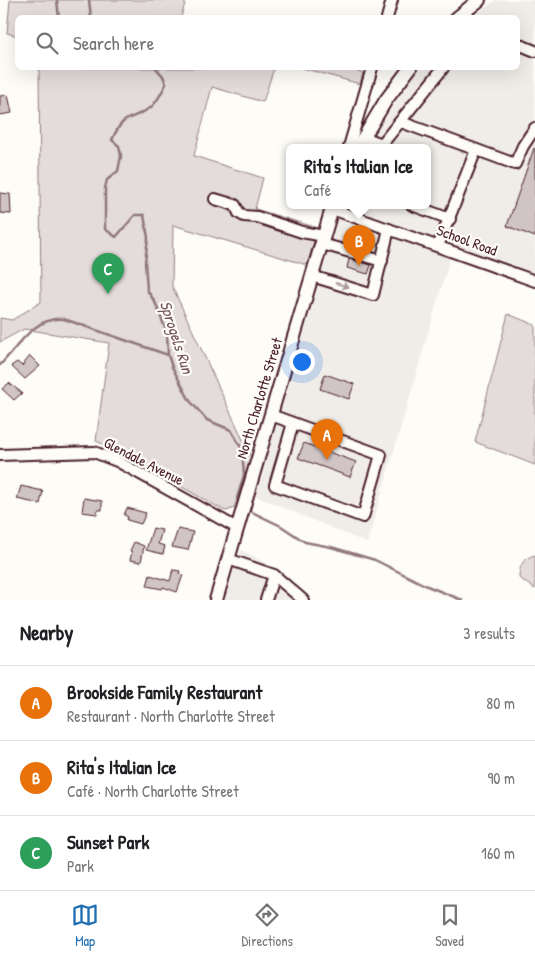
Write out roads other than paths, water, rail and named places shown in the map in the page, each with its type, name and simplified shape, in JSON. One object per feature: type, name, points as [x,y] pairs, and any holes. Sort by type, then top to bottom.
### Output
[{"type":"main road","points":[[461,15],[479,0]]},
{"type":"main road","points":[[360,142],[390,94],[408,70]]},
{"type":"main road","name":"North Charlotte Street","points":[[216,600],[332,209]]},
{"type":"street","points":[[387,15],[392,0]]},
{"type":"street","points":[[520,45],[535,51]]},
{"type":"street","points":[[350,144],[371,70]]},
{"type":"street","points":[[384,144],[440,70]]},
{"type":"street","points":[[401,122],[514,164],[535,128]]},
{"type":"street","points":[[438,246],[476,150]]},
{"type":"street","points":[[215,198],[235,205],[239,213],[244,216],[257,217],[382,261]]},
{"type":"street","name":"School Road","points":[[338,209],[535,281]]},
{"type":"street","points":[[423,209],[450,219]]},
{"type":"street","points":[[312,276],[373,294],[389,229]]},
{"type":"street","points":[[271,415],[293,422],[381,455],[363,517],[275,486],[293,422]]},
{"type":"street","name":"Glendale Avenue","points":[[0,455],[94,452],[117,461],[237,528]]},
{"type":"street","points":[[228,559],[274,575],[303,600]]},
{"type":"street","points":[[266,600],[274,575]]},
{"type":"waterway","name":"Sprogels Run","points":[[57,0],[59,15]]},
{"type":"waterway","points":[[89,0],[91,15]]},
{"type":"waterway","name":"Sprogels Run","points":[[158,70],[166,84],[159,97],[150,108],[124,121],[112,140],[119,146],[121,156],[118,171],[107,180],[105,188],[105,229],[116,237],[135,215],[144,215],[148,238],[145,262],[147,290],[155,302],[167,333],[168,355],[172,367],[190,401],[207,420],[231,430],[242,449],[244,475],[237,498],[240,504]]},
{"type":"waterway","points":[[0,365],[36,327],[53,319],[64,319],[168,355]]},
{"type":"waterway","name":"Sprogels Run","points":[[248,510],[281,526],[305,542],[331,547],[375,560],[427,586],[462,600]]},
{"type":"place","name":"Rita's Italian Ice","points":[[359,266]]},
{"type":"place","name":"Sunset Park","points":[[108,294]]},
{"type":"place","name":"Brookside Family Restaurant","points":[[327,460]]}]
